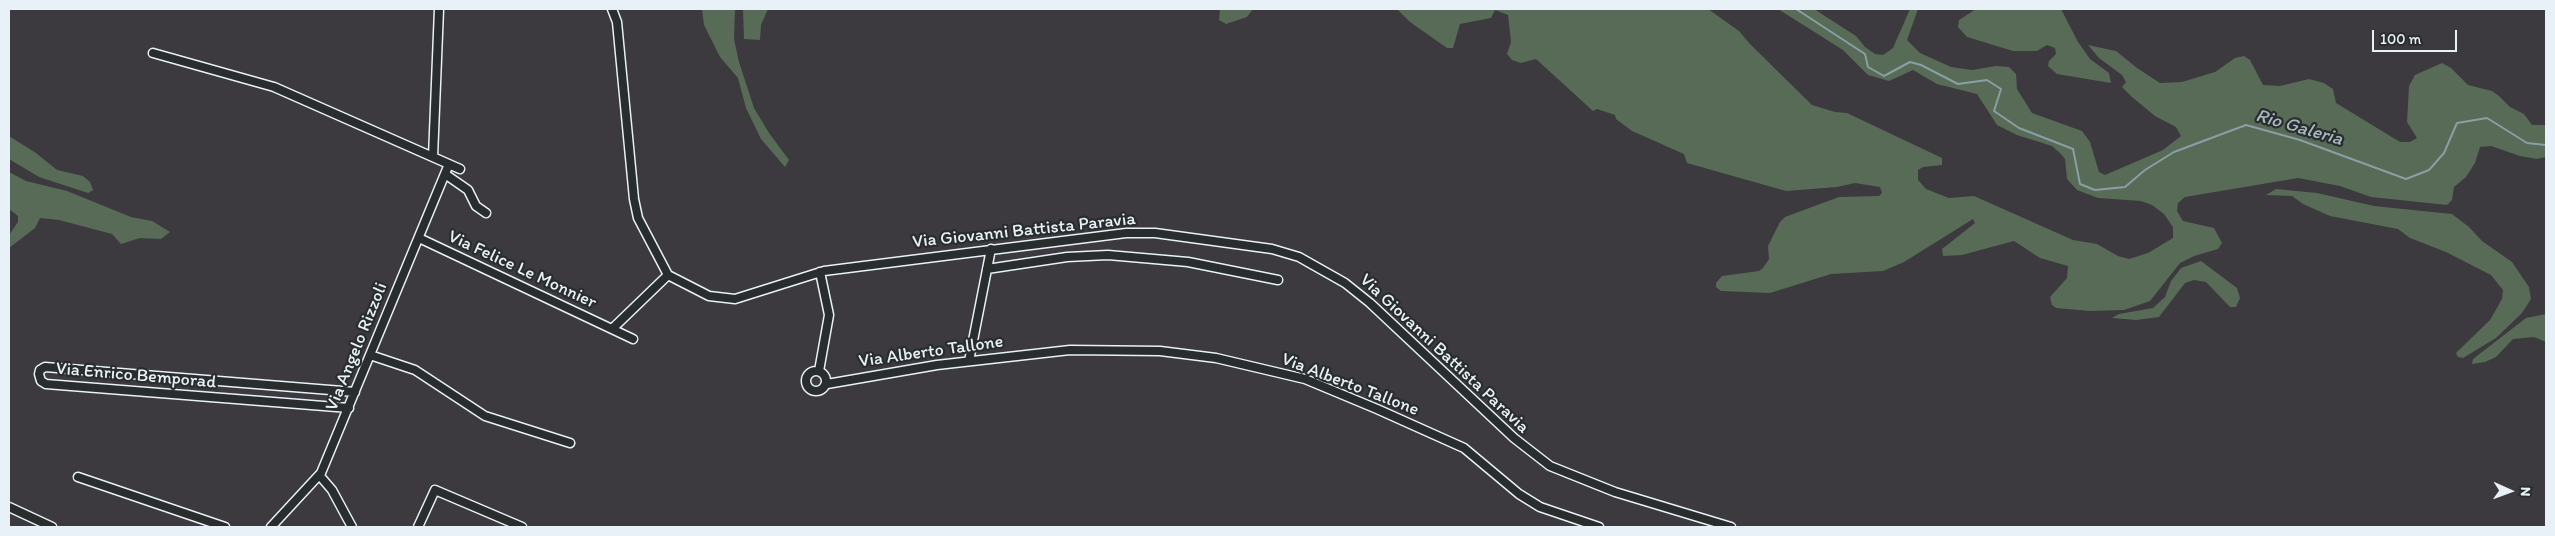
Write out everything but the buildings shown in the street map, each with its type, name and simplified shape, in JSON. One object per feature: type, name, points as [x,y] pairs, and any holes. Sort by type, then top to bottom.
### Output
[{"type":"street","points":[[433,157],[439,9]]},
{"type":"street","points":[[612,9],[619,38],[636,209],[668,275],[612,329]]},
{"type":"street","points":[[153,52],[274,87],[460,169]]},
{"type":"street","name":"Via Angelo Rizzoli","points":[[271,527],[320,476],[449,164]]},
{"type":"street","points":[[445,174],[468,190],[476,206],[486,214]]},
{"type":"street","name":"Via Giovanni Battista Paravia","points":[[668,275],[709,296],[735,300],[820,272],[1126,233],[1155,233],[1272,249],[1299,258],[1345,283],[1370,303],[1514,438],[1543,462],[1571,476],[1615,492],[1731,527]]},
{"type":"street","name":"Via Felice Le Monnier","points":[[419,238],[633,339]]},
{"type":"street","points":[[969,361],[991,249]]},
{"type":"street","points":[[987,269],[1067,257],[1108,255],[1188,262],[1278,280]]},
{"type":"street","points":[[819,371],[829,315],[820,272]]},
{"type":"street","name":"Via Alberto Tallone","points":[[826,384],[969,361],[1070,350],[1123,349],[1160,351],[1216,358],[1280,372],[1315,383],[1464,448],[1530,501],[1554,513],[1599,527]]},
{"type":"street","points":[[370,355],[415,370],[485,416],[570,443]]},
{"type":"street","name":"Via Enrico Bemporad","points":[[348,408],[46,384],[41,382],[39,374],[40,370],[45,367],[355,392]]},
{"type":"street","points":[[819,371],[825,376],[826,384],[818,392],[807,387],[808,375],[819,371]]},
{"type":"street","points":[[320,476],[332,490],[352,527]]},
{"type":"street","points":[[78,477],[225,527]]},
{"type":"street","points":[[418,527],[435,490],[522,527]]},
{"type":"street","points":[[9,507],[52,527]]},
{"type":"green space","points":[[702,9],[735,9],[734,39],[739,62],[754,108],[769,133],[789,160],[785,167],[761,139],[746,108],[738,78],[720,57],[704,25]]},
{"type":"green space","points":[[743,9],[768,9],[761,25],[760,40],[744,39]]},
{"type":"green space","points":[[1220,9],[1253,9],[1247,17],[1226,24],[1219,20]]},
{"type":"green space","points":[[1397,9],[1708,9],[1739,31],[1812,105],[1835,112],[1847,113],[1942,158],[1942,165],[1923,167],[1918,170],[1918,180],[1926,189],[1949,198],[1974,196],[2073,240],[2097,244],[2118,256],[2129,259],[2148,253],[2173,238],[2173,227],[2164,214],[2152,205],[2141,201],[2098,198],[2077,190],[2067,179],[2065,159],[2060,153],[2052,146],[2017,135],[1997,125],[1977,94],[1937,84],[1913,70],[1889,81],[1868,75],[1843,50],[1778,9],[1814,9],[1856,36],[1865,47],[1875,54],[1883,55],[1893,48],[1910,9],[1918,9],[1907,40],[1920,53],[1951,67],[1972,70],[1996,66],[2009,67],[2016,74],[2017,89],[2032,113],[2082,131],[2090,142],[2099,172],[2105,175],[2163,150],[2181,136],[2176,127],[2155,116],[2132,97],[2122,87],[2126,82],[2122,75],[2099,58],[2088,45],[2116,51],[2160,83],[2182,82],[2215,72],[2235,58],[2244,56],[2250,60],[2263,85],[2280,86],[2309,79],[2324,83],[2333,89],[2336,103],[2400,142],[2410,142],[2417,138],[2407,122],[2409,86],[2415,75],[2442,63],[2451,68],[2468,85],[2492,91],[2510,107],[2524,114],[2532,125],[2546,125],[2546,157],[2537,159],[2520,156],[2491,146],[2480,147],[2475,163],[2466,177],[2454,187],[2452,200],[2447,205],[2371,197],[2340,186],[2298,178],[2185,197],[2178,203],[2177,211],[2183,221],[2214,228],[2222,243],[2218,249],[2194,256],[2180,263],[2150,301],[2124,310],[2090,311],[2056,308],[2052,305],[2050,297],[2067,278],[2068,266],[2040,258],[2014,241],[1962,255],[1943,256],[1942,249],[1975,223],[1973,219],[1904,262],[1883,271],[1831,274],[1770,293],[1721,291],[1716,287],[1716,283],[1722,276],[1759,271],[1763,268],[1769,259],[1768,246],[1780,222],[1785,217],[1839,197],[1879,196],[1882,193],[1880,187],[1855,183],[1837,187],[1786,191],[1687,163],[1684,154],[1632,131],[1616,119],[1615,115],[1597,109],[1593,111],[1536,59],[1521,63],[1512,60],[1507,54],[1511,42],[1508,15],[1495,10],[1491,18],[1460,24],[1453,48],[1447,48],[1410,22]]},
{"type":"green space","points":[[1976,9],[2061,9],[2078,42],[2090,59],[2109,73],[2111,83],[2057,74],[2048,66],[2049,61],[2056,54],[2055,48],[2047,45],[2037,51],[2013,51],[1967,37],[1958,27],[1959,20]]},
{"type":"green space","points":[[9,136],[36,153],[57,170],[83,176],[90,182],[93,190],[88,193],[39,177],[9,159]]},
{"type":"green space","points":[[9,172],[26,181],[67,191],[131,217],[152,221],[170,232],[161,239],[140,238],[121,244],[112,234],[59,220],[40,218],[35,228],[9,248],[9,235],[18,222],[18,216],[9,209]]},
{"type":"green space","points":[[2276,189],[2317,193],[2374,206],[2452,214],[2469,227],[2482,241],[2512,262],[2529,287],[2531,299],[2522,313],[2496,338],[2463,358],[2458,357],[2456,353],[2490,320],[2502,299],[2503,290],[2491,275],[2446,252],[2410,238],[2398,229],[2330,216],[2303,204],[2292,196],[2266,195]]},
{"type":"green space","points":[[2201,261],[2237,288],[2240,298],[2236,307],[2230,307],[2206,282],[2194,280],[2185,283],[2159,317],[2136,320],[2112,318],[2119,314],[2153,308],[2165,297],[2171,281],[2181,268]]},
{"type":"green space","points":[[2546,314],[2546,342],[2534,337],[2513,339],[2496,357],[2485,362],[2472,364],[2473,359],[2526,318]]},
{"type":"waterway","name":"Rio Galeria","points":[[1796,9],[1865,54],[1868,67],[1884,76],[1910,62],[1921,65],[1958,84],[1987,80],[2001,89],[1994,111],[2019,128],[2073,149],[2080,184],[2095,190],[2125,187],[2145,170],[2174,152],[2246,125],[2300,140],[2406,179],[2429,170],[2444,153],[2457,123],[2487,118],[2527,143],[2546,145]]}]
